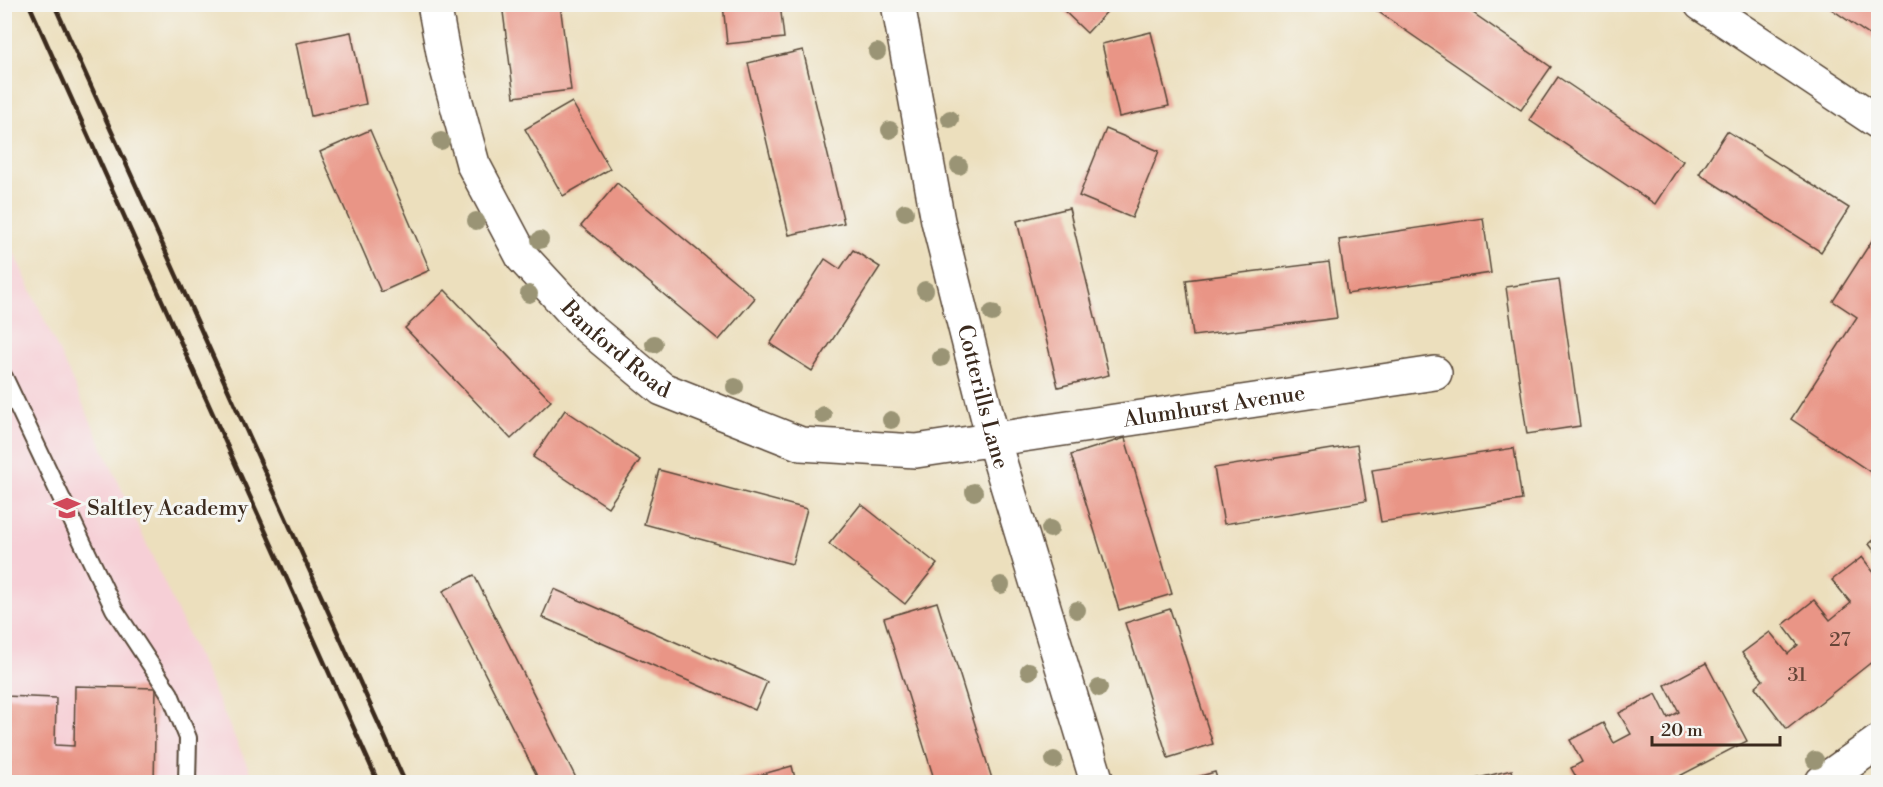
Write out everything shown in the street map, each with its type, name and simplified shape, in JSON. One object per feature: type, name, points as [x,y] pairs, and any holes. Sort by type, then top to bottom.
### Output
[{"type":"street","name":"Banford Road","points":[[434,4],[444,58],[473,164],[524,258],[585,325],[662,389],[801,444],[916,451],[993,439]]},
{"type":"street","name":"Cotterills Lane","points":[[898,4],[938,221],[993,439],[1097,783]]},
{"type":"street","points":[[1701,4],[1878,122]]},
{"type":"street","name":"Alumhurst Avenue","points":[[993,439],[1435,373]]},
{"type":"street","points":[[1822,783],[1878,742]]},
{"type":"lane","points":[[4,377],[114,609],[170,694],[188,738],[186,783]]},
{"type":"shaded area","name":"Saltley Academy","points":[[5,233],[255,782],[5,782]]},
{"type":"building","points":[[502,4],[560,4],[571,90],[514,97]]},
{"type":"building","points":[[723,4],[780,4],[784,38],[727,44]]},
{"type":"building","points":[[1057,4],[1114,4],[1087,33]]},
{"type":"building","points":[[1367,4],[1460,4],[1551,67],[1521,110]]},
{"type":"building","points":[[1824,4],[1878,4],[1878,41]]},
{"type":"building","points":[[351,32],[366,104],[311,116],[296,43]]},
{"type":"building","points":[[1151,32],[1169,106],[1119,117],[1102,44]]},
{"type":"building","points":[[803,50],[844,223],[789,235],[748,63]]},
{"type":"building","points":[[1558,77],[1683,161],[1655,204],[1529,120]]},
{"type":"building","points":[[572,102],[610,169],[563,196],[525,129]]},
{"type":"building","points":[[1106,129],[1159,151],[1132,218],[1079,196]]},
{"type":"building","points":[[370,130],[430,270],[381,292],[320,152]]},
{"type":"building","points":[[1727,131],[1849,208],[1821,252],[1699,174]]},
{"type":"building","points":[[617,183],[755,298],[719,340],[581,226]]},
{"type":"building","points":[[1069,208],[1109,375],[1058,387],[1017,221]]},
{"type":"building","points":[[1483,218],[1491,273],[1347,294],[1339,240]]},
{"type":"building","points":[[1878,231],[1878,477],[1791,419],[1857,317],[1833,301]]},
{"type":"building","points":[[853,250],[880,267],[812,371],[770,344],[825,259],[840,269]]},
{"type":"building","points":[[1329,262],[1337,318],[1193,336],[1186,280]]},
{"type":"building","points":[[1559,279],[1580,426],[1527,434],[1506,287]]},
{"type":"building","points":[[445,290],[551,401],[511,439],[405,328]]},
{"type":"building","points":[[565,410],[640,460],[608,507],[533,457]]},
{"type":"building","points":[[1125,438],[1172,594],[1119,610],[1071,455]]},
{"type":"building","points":[[1357,445],[1366,501],[1224,524],[1214,468]]},
{"type":"building","points":[[1514,448],[1522,500],[1381,522],[1372,470]]},
{"type":"building","points":[[659,470],[807,509],[792,564],[644,524]]},
{"type":"building","points":[[861,504],[937,564],[905,604],[829,544]]},
{"type":"building","points":[[1878,536],[1878,556],[1869,544]]},
{"type":"building","points":[[1862,557],[1878,578],[1878,657],[1787,729],[1755,687],[1763,680],[1742,653],[1770,632],[1788,654],[1798,645],[1783,625],[1814,600],[1830,620],[1851,603],[1832,580]]},
{"type":"building","points":[[474,575],[578,782],[540,782],[443,591]]},
{"type":"building","points":[[554,589],[767,682],[755,710],[542,617]]},
{"type":"building","points":[[937,602],[993,782],[935,782],[884,618]]},
{"type":"building","points":[[1170,609],[1213,744],[1168,758],[1125,623]]},
{"type":"building","points":[[1706,663],[1747,741],[1668,782],[1579,782],[1571,768],[1582,762],[1570,740],[1603,723],[1614,743],[1631,734],[1619,713],[1656,694],[1668,718],[1679,712],[1665,685]]},
{"type":"building","points":[[75,686],[156,688],[154,782],[4,782],[4,696],[56,698],[55,745],[74,746]]},
{"type":"building","points":[[792,766],[796,782],[734,782]]},
{"type":"building","points":[[1512,770],[1515,782],[1462,782]]},
{"type":"building","points":[[1215,772],[1218,782],[1179,782]]},
{"type":"railway","points":[[29,4],[378,782]]},
{"type":"railway","points":[[54,4],[405,782]]},
{"type":"place","name":"Saltley Academy","points":[[67,508]]}]
